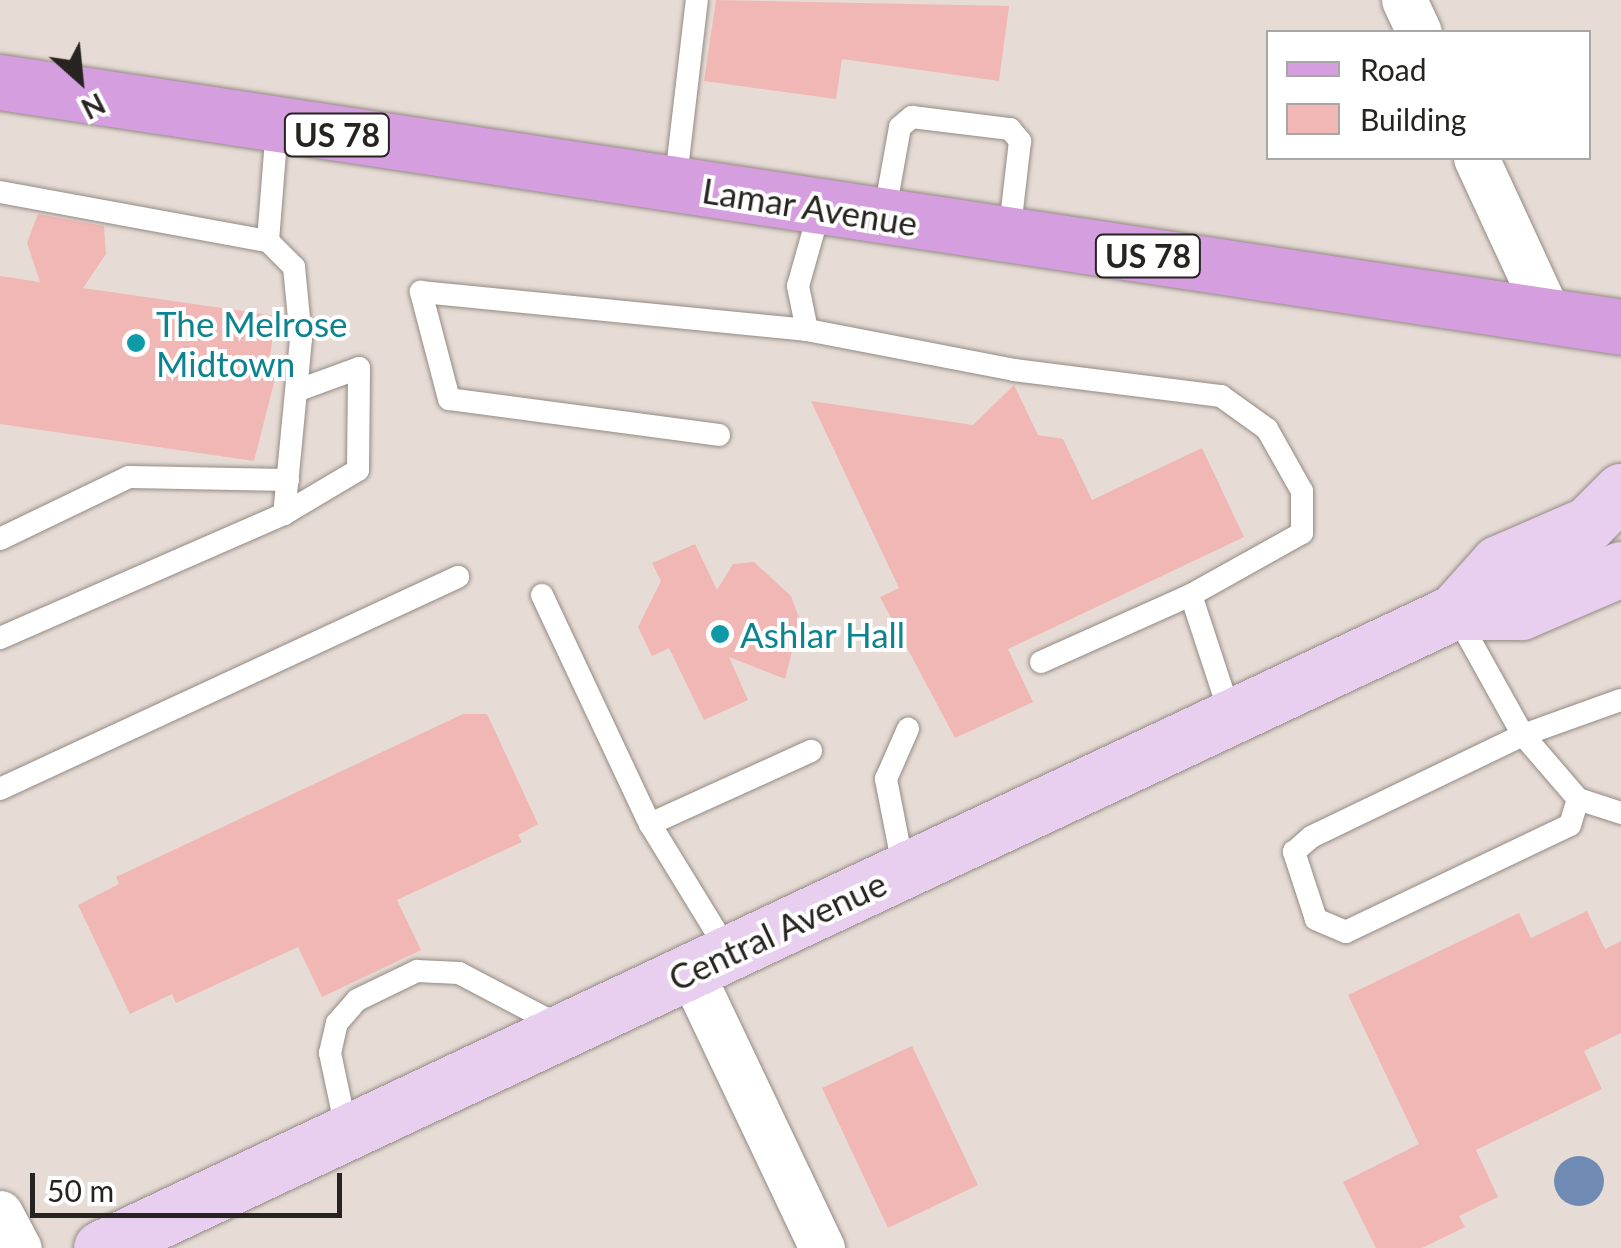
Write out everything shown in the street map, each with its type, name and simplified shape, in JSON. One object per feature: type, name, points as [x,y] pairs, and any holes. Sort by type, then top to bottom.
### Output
[{"type":"main road","name":"Lamar Avenue","points":[[0,82],[1621,327]]},
{"type":"main road","name":"Central Avenue","points":[[100,1248],[1454,612],[1498,563],[1588,524],[1621,490]]},
{"type":"main road","name":"Central Avenue","points":[[1454,612],[1521,612],[1621,569]]},
{"type":"street","points":[[1404,0],[1418,30]]},
{"type":"street","points":[[1477,160],[1548,314]]},
{"type":"street","points":[[710,962],[822,1248]]},
{"type":"street","points":[[0,1213],[19,1248]]},
{"type":"lane","points":[[675,186],[697,0]]},
{"type":"lane","points":[[884,217],[900,127],[912,117],[1010,128],[1020,141],[1009,236]]},
{"type":"lane","points":[[268,242],[277,126]]},
{"type":"lane","points":[[0,192],[268,242],[294,267],[296,391],[284,514]]},
{"type":"lane","points":[[807,330],[798,286],[820,208]]},
{"type":"lane","points":[[720,435],[449,399],[421,292],[807,330],[1014,370],[1221,396],[1268,429],[1302,491],[1302,533],[1191,595],[1041,662]]},
{"type":"lane","points":[[0,638],[284,514],[358,470],[358,368],[296,391]]},
{"type":"lane","points":[[0,539],[129,476],[288,480]]},
{"type":"lane","points":[[0,790],[458,577]]},
{"type":"lane","points":[[542,594],[710,962]]},
{"type":"lane","points":[[1191,595],[1231,717]]},
{"type":"lane","points":[[1454,612],[1523,735],[1578,799],[1621,813]]},
{"type":"lane","points":[[1578,799],[1570,825],[1346,932],[1316,919],[1294,852],[1310,837],[1523,735],[1621,700]]},
{"type":"lane","points":[[904,870],[886,779],[908,729]]},
{"type":"lane","points":[[650,824],[811,751]]},
{"type":"lane","points":[[347,1133],[330,1053],[337,1023],[357,1000],[416,971],[458,973],[563,1028]]},
{"type":"water","points":[[1579,1156],[1597,1163],[1604,1181],[1597,1199],[1579,1206],[1561,1199],[1554,1181],[1561,1163]]},
{"type":"building","points":[[716,0],[1009,6],[999,81],[842,59],[836,99],[704,81]]},
{"type":"building","name":"The Melrose Midtown","points":[[38,214],[104,226],[106,254],[83,288],[276,316],[268,369],[277,371],[254,461],[0,424],[0,276],[40,282],[27,243]]},
{"type":"building","points":[[1014,385],[1038,435],[1063,439],[1092,500],[1202,448],[1244,537],[1008,649],[1033,702],[955,738],[880,597],[899,588],[811,401],[973,425]]},
{"type":"building","name":"Ashlar Hall","points":[[695,544],[717,590],[733,564],[754,562],[791,596],[800,620],[785,679],[729,657],[748,700],[704,720],[669,648],[652,656],[638,627],[661,581],[652,563]]},
{"type":"building","points":[[463,714],[487,714],[538,824],[518,835],[522,842],[397,900],[421,950],[322,997],[298,947],[176,1003],[172,994],[130,1014],[78,905],[119,884],[116,877]]},
{"type":"building","points":[[1587,911],[1605,949],[1621,941],[1621,1033],[1584,1051],[1602,1089],[1476,1150],[1498,1197],[1459,1216],[1465,1227],[1422,1248],[1376,1248],[1343,1182],[1419,1144],[1348,995],[1519,913],[1531,938]]},
{"type":"building","points":[[912,1046],[978,1185],[888,1228],[822,1088]]},
{"type":"place","name":"The Melrose Midtown","points":[[136,343]]},
{"type":"place","name":"Ashlar Hall","points":[[720,634]]}]
